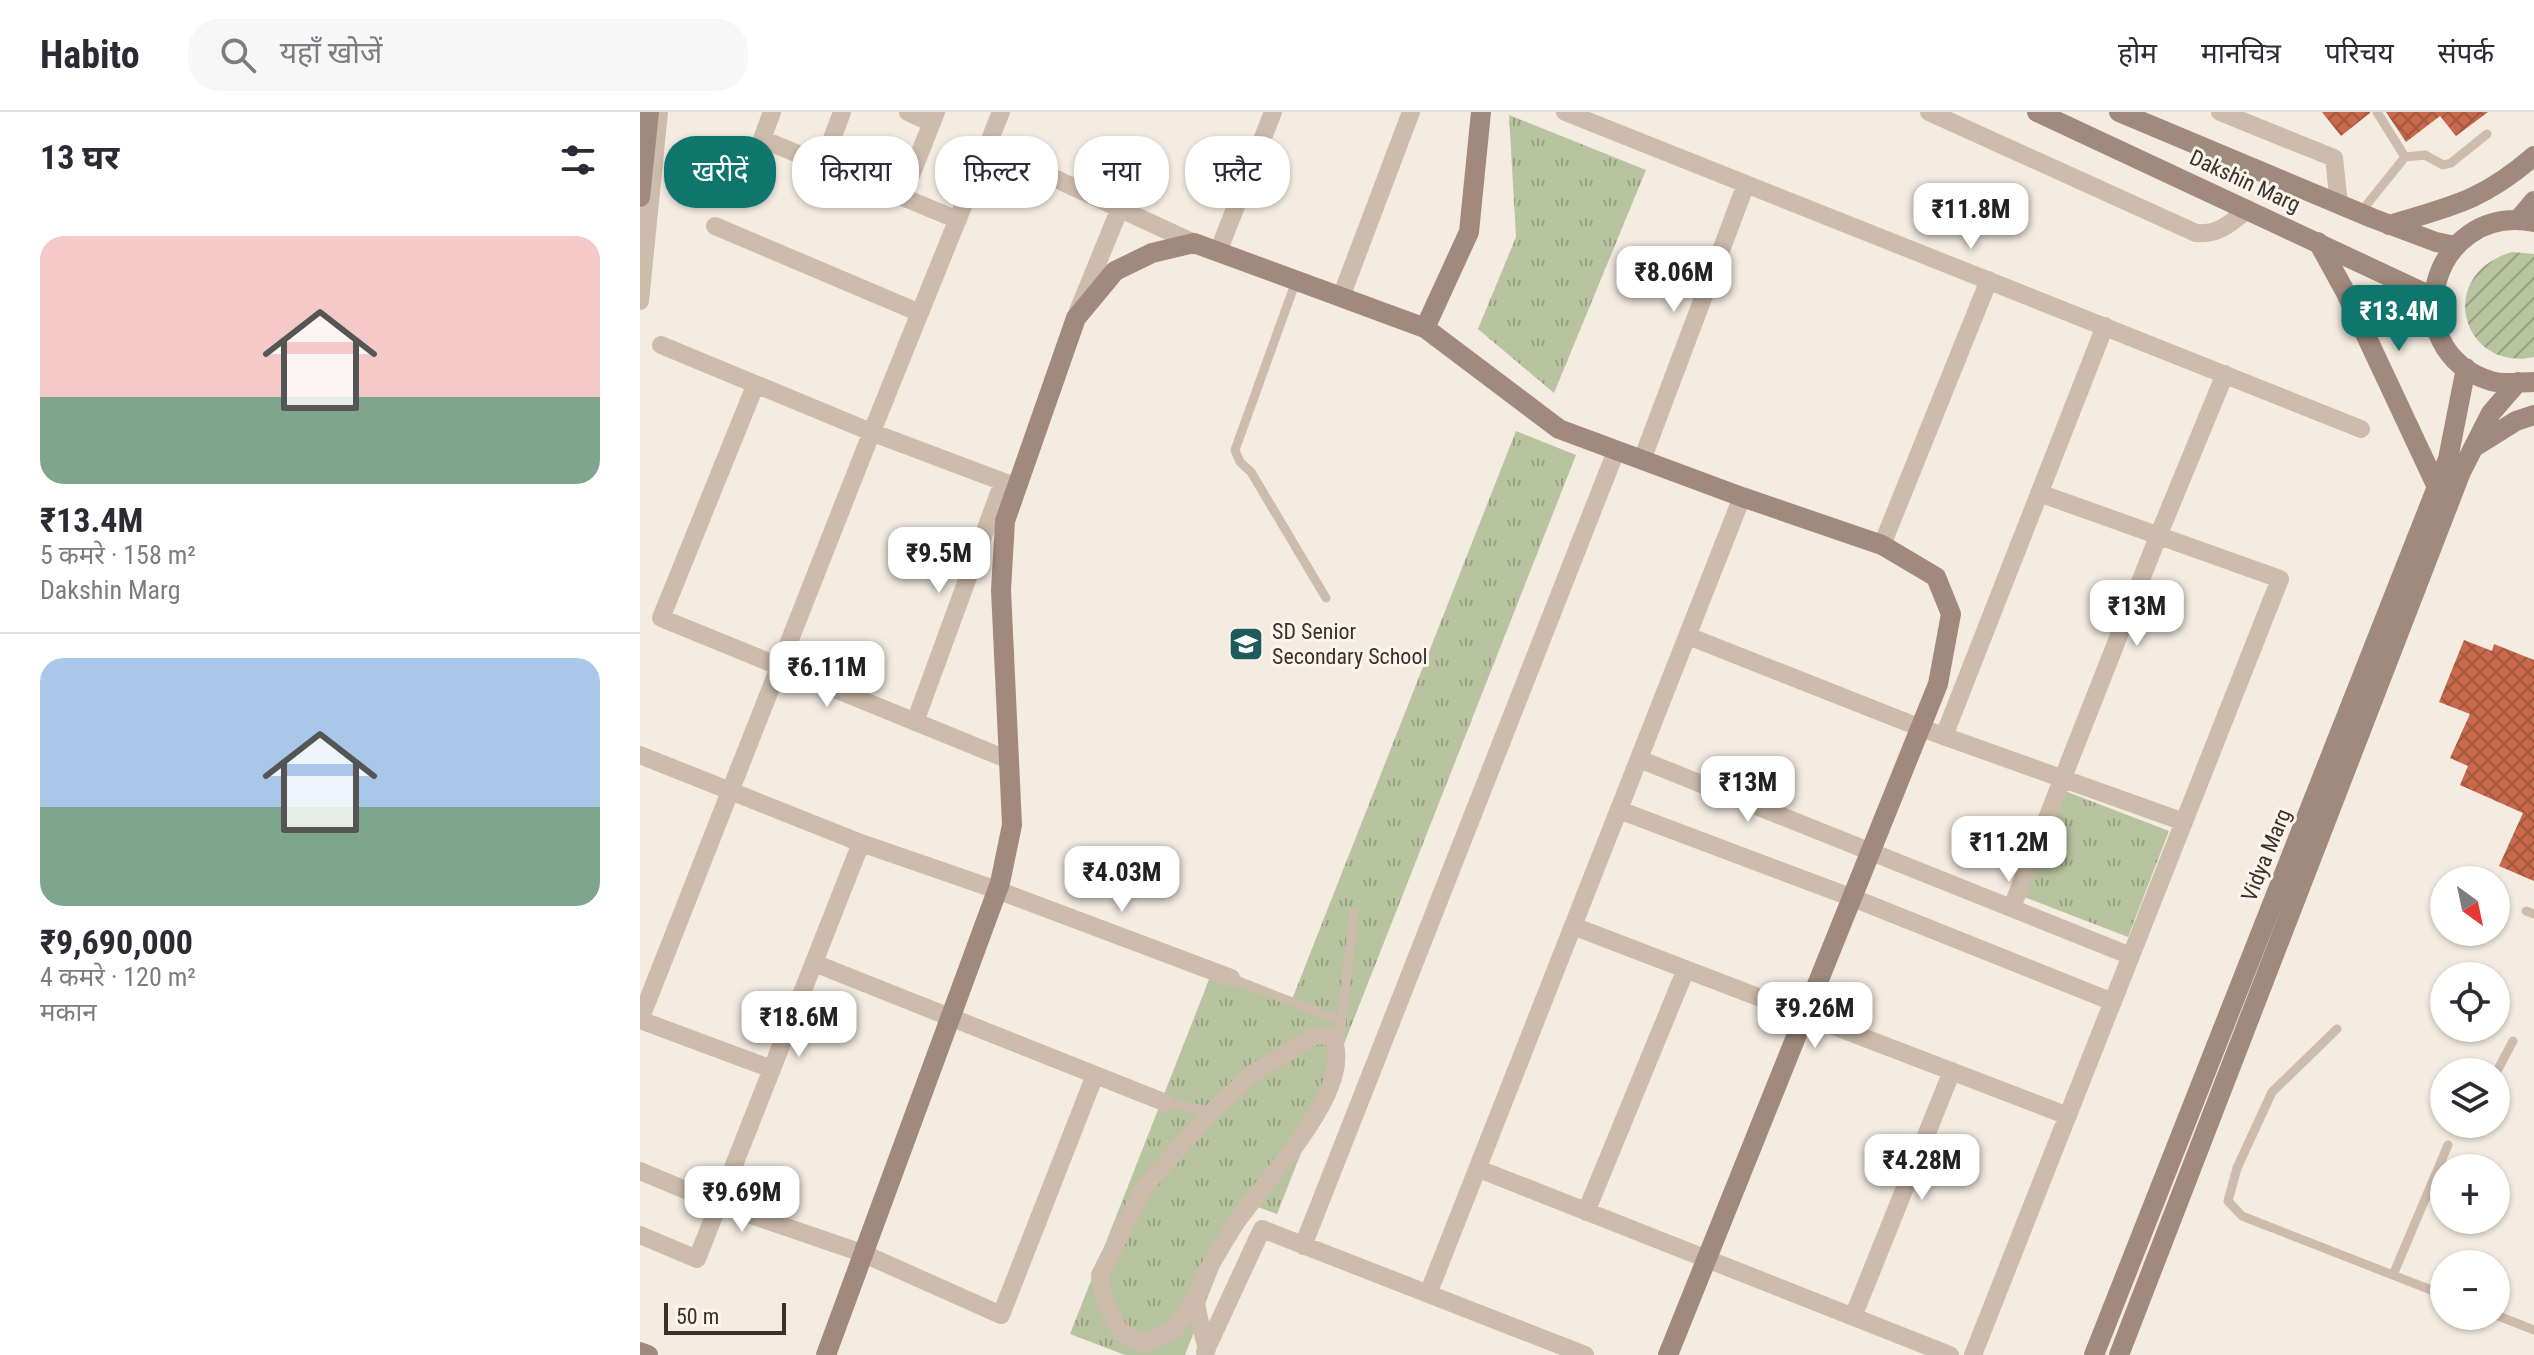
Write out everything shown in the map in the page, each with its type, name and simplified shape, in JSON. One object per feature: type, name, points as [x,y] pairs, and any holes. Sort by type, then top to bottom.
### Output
[{"type":"main road","points":[[640,197],[649,112]]},
{"type":"main road","points":[[1425,328],[1469,232],[1481,112]]},
{"type":"main road","name":"Dakshin Marg","points":[[2037,112],[2433,297]]},
{"type":"main road","name":"Dakshin Marg","points":[[2119,112],[2389,225],[2455,246]]},
{"type":"main road","points":[[2389,225],[2470,200],[2493,188],[2534,156]]},
{"type":"main road","points":[[2526,382],[2507,384],[2492,381],[2466,368],[2451,354],[2440,337],[2434,317],[2433,297],[2440,269],[2455,246],[2477,229],[2490,224],[2526,221],[2534,201]]},
{"type":"main road","points":[[2318,242],[2346,293],[2437,487]]},
{"type":"main road","points":[[826,1355],[997,890],[1012,825],[1001,590],[1010,485],[1076,318],[1115,271],[1152,253],[1194,243],[1425,328],[1559,429],[1882,545],[1936,577],[1951,614],[1938,684],[1668,1355]]},
{"type":"main road","name":"Vidya Marg","points":[[2094,1355],[2448,459],[2466,368]]},
{"type":"main road","name":"Vidya Marg","points":[[2119,1355],[2455,487],[2491,413],[2526,382]]},
{"type":"main road","points":[[2473,449],[2516,421],[2534,415]]},
{"type":"main road","points":[[640,1352],[648,1355]]},
{"type":"street","points":[[640,301],[659,112]]},
{"type":"street","points":[[772,112],[762,139],[792,151]]},
{"type":"street","points":[[833,136],[842,112]]},
{"type":"street","points":[[908,112],[934,117],[919,155]]},
{"type":"street","points":[[991,136],[1001,112]]},
{"type":"street","points":[[1218,252],[1273,112]]},
{"type":"street","points":[[1341,297],[1411,112]]},
{"type":"street","points":[[1565,112],[2361,429]]},
{"type":"street","points":[[1929,112],[2196,233],[2217,231],[2248,209]]},
{"type":"street","points":[[2220,112],[2334,158],[2339,204]]},
{"type":"street","points":[[1642,460],[1746,184]]},
{"type":"street","points":[[919,203],[958,220]]},
{"type":"street","points":[[772,1069],[640,1020],[871,432],[963,208]]},
{"type":"street","points":[[1076,318],[1120,208],[1194,243]]},
{"type":"street","points":[[715,226],[920,313]]},
{"type":"street","points":[[1882,545],[1989,280]]},
{"type":"street","points":[[1944,736],[2105,326]]},
{"type":"street","points":[[661,345],[755,386],[1010,485],[915,722]]},
{"type":"street","points":[[2012,907],[2225,374]]},
{"type":"street","points":[[755,386],[661,618],[1009,760]]},
{"type":"street","points":[[1303,1246],[1616,451]]},
{"type":"street","points":[[1973,1355],[2280,579],[2039,493]]},
{"type":"street","points":[[1428,1294],[1742,497]]},
{"type":"street","points":[[1688,636],[1921,728],[2184,822]]},
{"type":"street","points":[[640,755],[861,843],[997,890],[1231,978]]},
{"type":"street","points":[[1639,759],[2131,956]]},
{"type":"street","points":[[1619,810],[1853,898],[2113,1002]]},
{"type":"street","points":[[640,1235],[697,1259],[861,843]]},
{"type":"street","points":[[1573,926],[2068,1116]]},
{"type":"street","points":[[814,963],[1166,1103]]},
{"type":"street","points":[[1586,1212],[1686,969]]},
{"type":"street","points":[[1331,1035],[1339,1048],[1333,1081],[1314,1119],[1232,1228],[1196,1297],[1175,1329],[1143,1344],[1119,1331],[1104,1299],[1100,1275],[1144,1187],[1207,1117],[1252,1074],[1314,1036],[1331,1035]]},
{"type":"street","points":[[1853,1317],[1952,1071]]},
{"type":"street","points":[[640,1171],[719,1204],[862,1253],[1001,1315],[1095,1075]]},
{"type":"street","points":[[1479,1169],[1950,1355]]},
{"type":"street","points":[[1205,1352],[1262,1229],[1585,1355]]},
{"type":"street","points":[[1196,1297],[1205,1352]]},
{"type":"lane","points":[[2377,112],[2405,157]]},
{"type":"lane","points":[[2360,213],[2405,157],[2425,155],[2443,165],[2451,163],[2487,134]]},
{"type":"lane","points":[[1296,281],[1235,450],[1326,598]]},
{"type":"lane","points":[[1339,1048],[1354,912]]},
{"type":"lane","points":[[1231,978],[1341,1021]]},
{"type":"lane","points":[[2337,1029],[2272,1092],[2237,1168],[2228,1201],[2242,1216],[2430,1290]]},
{"type":"lane","points":[[2504,1058],[2513,1041]]},
{"type":"lane","points":[[1166,1103],[1215,1112]]},
{"type":"lane","points":[[2393,1275],[2448,1145]]},
{"type":"lane","points":[[2510,1321],[2534,1330]]},
{"type":"green space","points":[[1509,115],[1646,170],[1554,393],[1478,329],[1516,237]]},
{"type":"green space","points":[[2512,252],[2534,254],[2534,357],[2509,358],[2490,351],[2475,337],[2467,319],[2466,300],[2472,280],[2487,264]]},
{"type":"green space","points":[[1516,431],[1576,455],[1277,1214],[1245,1202],[1185,1355],[1125,1355],[1070,1334],[1212,972],[1291,1002]]},
{"type":"green space","points":[[2065,791],[2169,831],[2128,937],[2024,897]]},
{"type":"building","points":[[2322,112],[2370,112],[2370,113],[2341,136]]},
{"type":"building","points":[[2386,112],[2488,112],[2456,136],[2440,116],[2406,142]]},
{"type":"building","points":[[2464,640],[2492,651],[2494,644],[2534,660],[2534,881],[2510,871],[2510,866],[2499,866],[2523,813],[2460,785],[2468,766],[2450,758],[2470,714],[2439,702]]},
{"type":"place","name":"SD Senior Secondary School","points":[[1246,644]]}]
